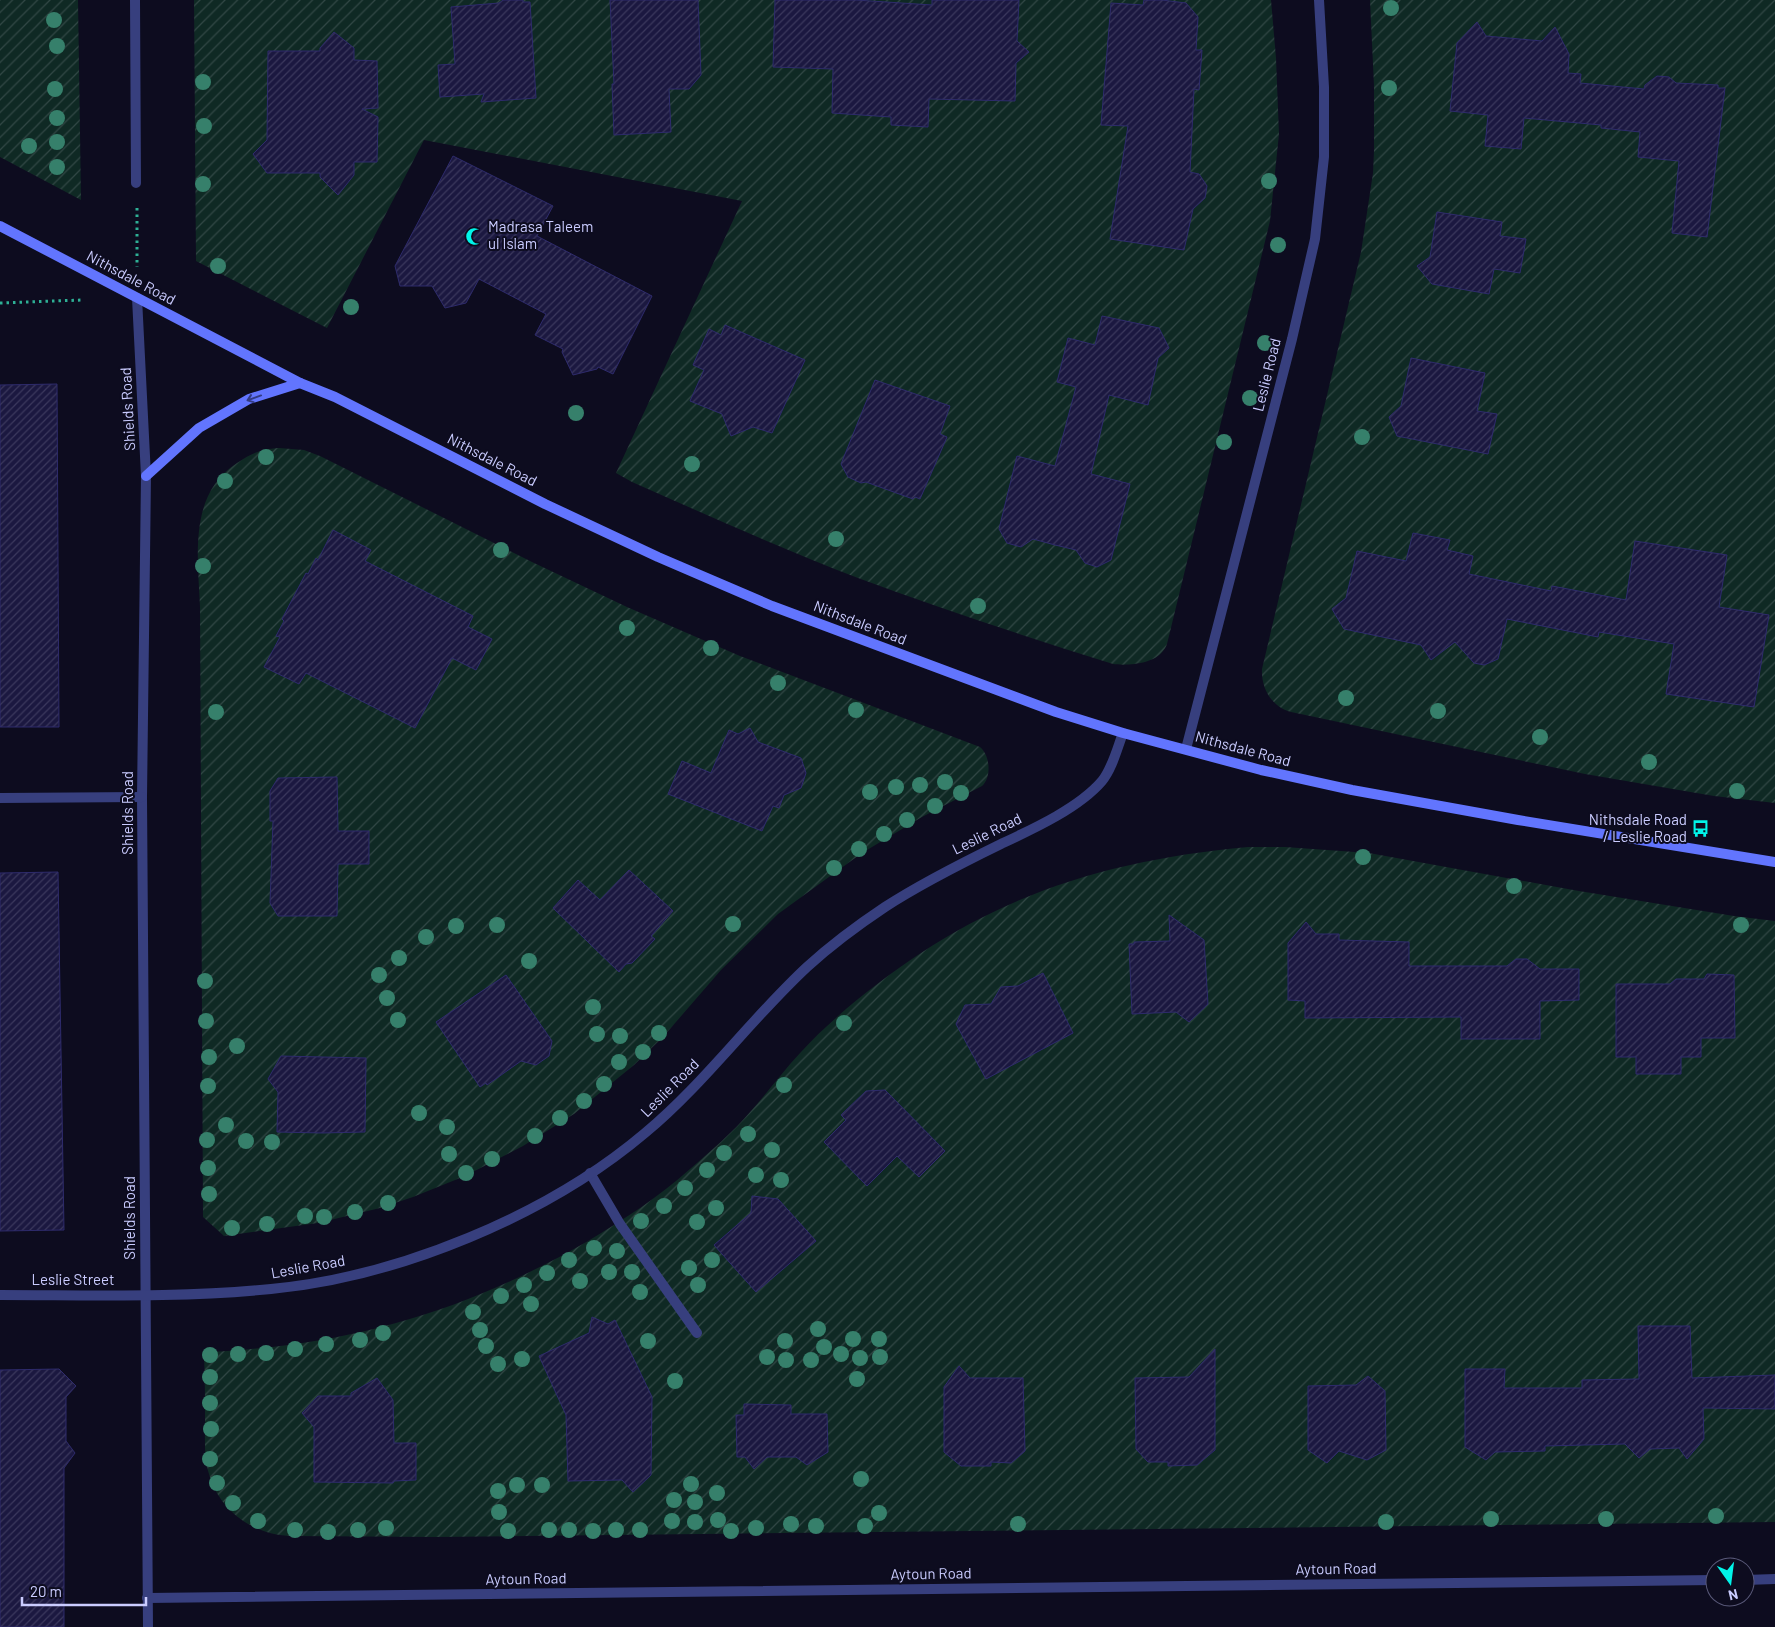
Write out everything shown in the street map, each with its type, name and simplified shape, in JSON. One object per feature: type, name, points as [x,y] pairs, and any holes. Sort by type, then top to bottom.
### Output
[{"type":"street","points":[[135,0],[136,183]]},
{"type":"street","name":"Leslie Road","points":[[1186,749],[1292,339],[1315,238],[1324,156],[1324,87],[1319,0]]},
{"type":"street","name":"Nithsdale Road","points":[[0,226],[300,384],[335,398],[546,504],[667,561],[772,606],[1030,703],[1123,733],[1261,770],[1352,790],[1586,832],[1775,862]]},
{"type":"street","name":"Shields Road","points":[[137,298],[146,476],[142,797],[148,1627]]},
{"type":"street","points":[[146,476],[199,428],[250,399],[300,384]]},
{"type":"street","name":"Leslie Road","points":[[146,1295],[273,1289],[322,1282],[366,1272],[453,1244],[507,1221],[590,1173],[647,1132],[808,966],[852,931],[888,906],[945,872],[1036,827],[1088,796],[1105,778],[1123,733]]},
{"type":"street","points":[[0,798],[142,797]]},
{"type":"street","points":[[590,1173],[620,1224],[697,1333]]},
{"type":"street","name":"Leslie Street","points":[[0,1295],[146,1295]]},
{"type":"street","points":[[1755,1580],[1775,1579]]},
{"type":"street","name":"Aytoun Road","points":[[147,1598],[1705,1580]]},
{"type":"path","points":[[136,183],[137,298]]},
{"type":"path","points":[[0,303],[88,300]]},
{"type":"green space","points":[[0,0],[78,0],[81,200],[0,157]]},
{"type":"green space","points":[[194,0],[1271,0],[1276,58],[1279,134],[1270,221],[1165,649],[1153,659],[1125,665],[1113,664],[1081,654],[953,612],[858,578],[745,532],[632,482],[616,473],[742,201],[424,140],[327,328],[196,261]]},
{"type":"green space","points":[[1370,0],[1775,0],[1775,803],[1714,796],[1585,774],[1291,712],[1278,706],[1269,696],[1263,683],[1262,669],[1361,252],[1373,173],[1374,86]]},
{"type":"green space","points":[[267,449],[304,450],[320,456],[532,562],[627,607],[740,656],[980,747],[986,755],[989,766],[987,777],[982,786],[922,817],[862,853],[778,914],[721,970],[663,1037],[634,1065],[574,1114],[523,1146],[465,1176],[380,1208],[318,1223],[224,1236],[203,1217],[199,528],[203,509],[210,492],[221,476],[252,454]]},
{"type":"green space","points":[[1248,847],[1285,847],[1369,853],[1579,891],[1775,921],[1775,1522],[436,1537],[289,1536],[262,1531],[250,1525],[239,1518],[221,1499],[207,1468],[204,1355],[207,1352],[272,1347],[315,1341],[396,1323],[474,1297],[550,1262],[588,1241],[666,1189],[737,1126],[801,1052],[843,1012],[905,964],[959,930],[1037,893],[1077,879],[1160,859]]},
{"type":"building","points":[[503,0],[530,2],[536,98],[481,102],[484,94],[440,97],[438,65],[455,64],[451,7],[499,3]]},
{"type":"building","points":[[610,0],[698,0],[701,75],[689,89],[669,89],[671,132],[614,135],[612,84],[614,84]]},
{"type":"building","points":[[775,0],[856,0],[932,5],[932,0],[1019,0],[1017,41],[1029,52],[1016,63],[1015,101],[929,99],[928,127],[891,125],[891,117],[832,113],[833,69],[773,67]]},
{"type":"building","points":[[1144,0],[1186,3],[1198,17],[1196,50],[1202,50],[1199,90],[1194,89],[1190,172],[1199,174],[1207,186],[1205,198],[1193,209],[1184,250],[1110,239],[1128,126],[1101,125],[1111,3],[1143,5]]},
{"type":"building","points":[[1477,22],[1486,36],[1542,41],[1555,27],[1569,54],[1568,73],[1581,74],[1580,83],[1644,89],[1645,85],[1657,76],[1669,77],[1676,83],[1718,85],[1718,88],[1725,88],[1707,237],[1672,233],[1679,161],[1638,157],[1640,132],[1601,128],[1601,125],[1524,118],[1521,149],[1485,146],[1488,115],[1450,111],[1457,43]]},
{"type":"building","points":[[334,32],[354,48],[354,60],[377,61],[378,108],[362,109],[378,117],[377,162],[354,162],[354,175],[338,195],[320,177],[320,173],[267,173],[253,154],[267,140],[268,51],[320,51],[320,48]]},
{"type":"building","points":[[453,156],[553,206],[537,236],[652,296],[613,374],[598,367],[597,369],[573,375],[562,352],[563,349],[535,335],[546,314],[479,279],[466,303],[445,308],[432,286],[400,286],[395,266]]},
{"type":"building","points":[[1437,212],[1502,222],[1500,236],[1526,239],[1520,273],[1494,269],[1489,294],[1432,284],[1417,266],[1430,257]]},
{"type":"building","points":[[1102,316],[1159,328],[1169,348],[1158,358],[1148,405],[1109,395],[1091,474],[1130,484],[1111,560],[1097,567],[1085,563],[1076,550],[1033,539],[1021,547],[1007,543],[999,529],[1017,456],[1055,466],[1076,387],[1057,382],[1068,338],[1095,345]]},
{"type":"building","points":[[725,325],[805,360],[772,433],[753,427],[731,436],[722,414],[690,401],[704,370],[693,365],[709,329],[721,335]]},
{"type":"building","points":[[1411,358],[1485,373],[1477,411],[1497,414],[1488,454],[1397,436],[1389,417],[1401,406]]},
{"type":"building","points":[[875,380],[950,406],[940,434],[947,437],[920,499],[915,497],[913,499],[866,482],[861,483],[848,477],[841,464]]},
{"type":"building","points":[[57,384],[59,727],[0,727],[0,385]]},
{"type":"building","points":[[333,530],[371,550],[365,561],[473,616],[468,627],[492,639],[476,670],[452,658],[415,728],[306,673],[299,684],[264,667],[280,637],[276,636],[284,621],[282,619],[306,573],[308,574],[316,558],[318,560]]},
{"type":"building","points":[[1413,533],[1450,540],[1447,550],[1473,556],[1469,574],[1551,591],[1552,586],[1626,600],[1635,541],[1727,555],[1719,607],[1769,615],[1754,707],[1666,694],[1674,644],[1599,632],[1598,637],[1507,619],[1498,659],[1484,665],[1474,663],[1455,642],[1431,660],[1421,645],[1344,629],[1332,609],[1346,598],[1357,551],[1406,561]]},
{"type":"building","points":[[750,728],[758,742],[801,758],[806,773],[801,788],[784,795],[779,808],[773,806],[762,831],[668,794],[682,761],[711,773],[729,730],[738,734]]},
{"type":"building","points":[[337,777],[338,831],[369,831],[369,864],[338,864],[337,916],[278,916],[270,903],[273,821],[270,821],[270,791],[278,778]]},
{"type":"building","points":[[629,870],[673,911],[651,936],[655,939],[632,963],[626,964],[619,972],[553,908],[578,880],[600,900]]},
{"type":"building","points":[[58,872],[64,1230],[0,1231],[0,873]]},
{"type":"building","points":[[1169,915],[1204,940],[1208,1004],[1189,1022],[1176,1012],[1132,1014],[1129,944],[1134,944],[1134,942],[1170,941]]},
{"type":"building","points":[[1306,922],[1316,934],[1339,934],[1339,940],[1409,942],[1409,966],[1507,966],[1516,959],[1527,959],[1540,969],[1579,969],[1579,1000],[1540,1001],[1540,1039],[1461,1039],[1461,1017],[1305,1018],[1305,1001],[1288,1000],[1288,943]]},
{"type":"building","points":[[1043,973],[1073,1033],[986,1079],[956,1024],[965,1005],[991,1004],[1001,987],[1018,986]]},
{"type":"building","points":[[1707,974],[1734,975],[1735,1038],[1701,1038],[1701,1057],[1681,1057],[1681,1074],[1636,1074],[1636,1057],[1616,1057],[1616,984],[1670,984],[1676,979],[1704,979]]},
{"type":"building","points":[[506,975],[552,1041],[549,1056],[536,1065],[521,1061],[487,1085],[486,1083],[480,1087],[436,1022]]},
{"type":"building","points":[[281,1056],[366,1058],[365,1132],[277,1132],[278,1092],[268,1079]]},
{"type":"building","points":[[885,1090],[945,1151],[919,1177],[897,1156],[867,1186],[824,1142],[846,1120],[841,1115],[866,1091]]},
{"type":"building","points":[[752,1196],[778,1199],[816,1241],[756,1292],[714,1245],[751,1213]]},
{"type":"building","points":[[592,1317],[608,1324],[615,1320],[652,1397],[651,1475],[633,1492],[622,1480],[568,1481],[566,1415],[539,1356],[589,1333]]},
{"type":"building","points":[[1638,1326],[1690,1326],[1692,1378],[1775,1375],[1775,1409],[1703,1408],[1704,1439],[1687,1459],[1679,1448],[1650,1449],[1639,1458],[1625,1444],[1545,1446],[1545,1451],[1495,1452],[1486,1460],[1465,1447],[1465,1369],[1505,1369],[1504,1388],[1582,1388],[1582,1380],[1639,1379]]},
{"type":"building","points":[[1215,1349],[1215,1450],[1197,1465],[1168,1466],[1168,1462],[1148,1462],[1136,1449],[1135,1378],[1189,1377]]},
{"type":"building","points":[[959,1366],[970,1378],[1023,1378],[1025,1451],[1011,1463],[991,1462],[991,1466],[961,1466],[944,1452],[944,1387]]},
{"type":"building","points":[[59,1369],[76,1386],[66,1397],[66,1441],[75,1453],[64,1468],[64,1627],[0,1627],[0,1370]]},
{"type":"building","points":[[1368,1376],[1385,1391],[1386,1450],[1367,1460],[1339,1451],[1327,1463],[1308,1450],[1308,1386],[1356,1385]]},
{"type":"building","points":[[377,1378],[393,1400],[394,1443],[416,1443],[416,1480],[394,1481],[393,1483],[314,1482],[314,1427],[302,1413],[318,1396],[351,1396],[351,1393]]},
{"type":"building","points":[[744,1404],[791,1405],[791,1414],[827,1414],[828,1452],[807,1465],[796,1457],[767,1457],[754,1469],[745,1457],[737,1457],[736,1415],[744,1415]]},
{"type":"place","name":"Madrasa Taleem ul Islam","points":[[474,236]]},
{"type":"place","name":"Nithsdale Road / Leslie Road","points":[[1701,829]]}]
